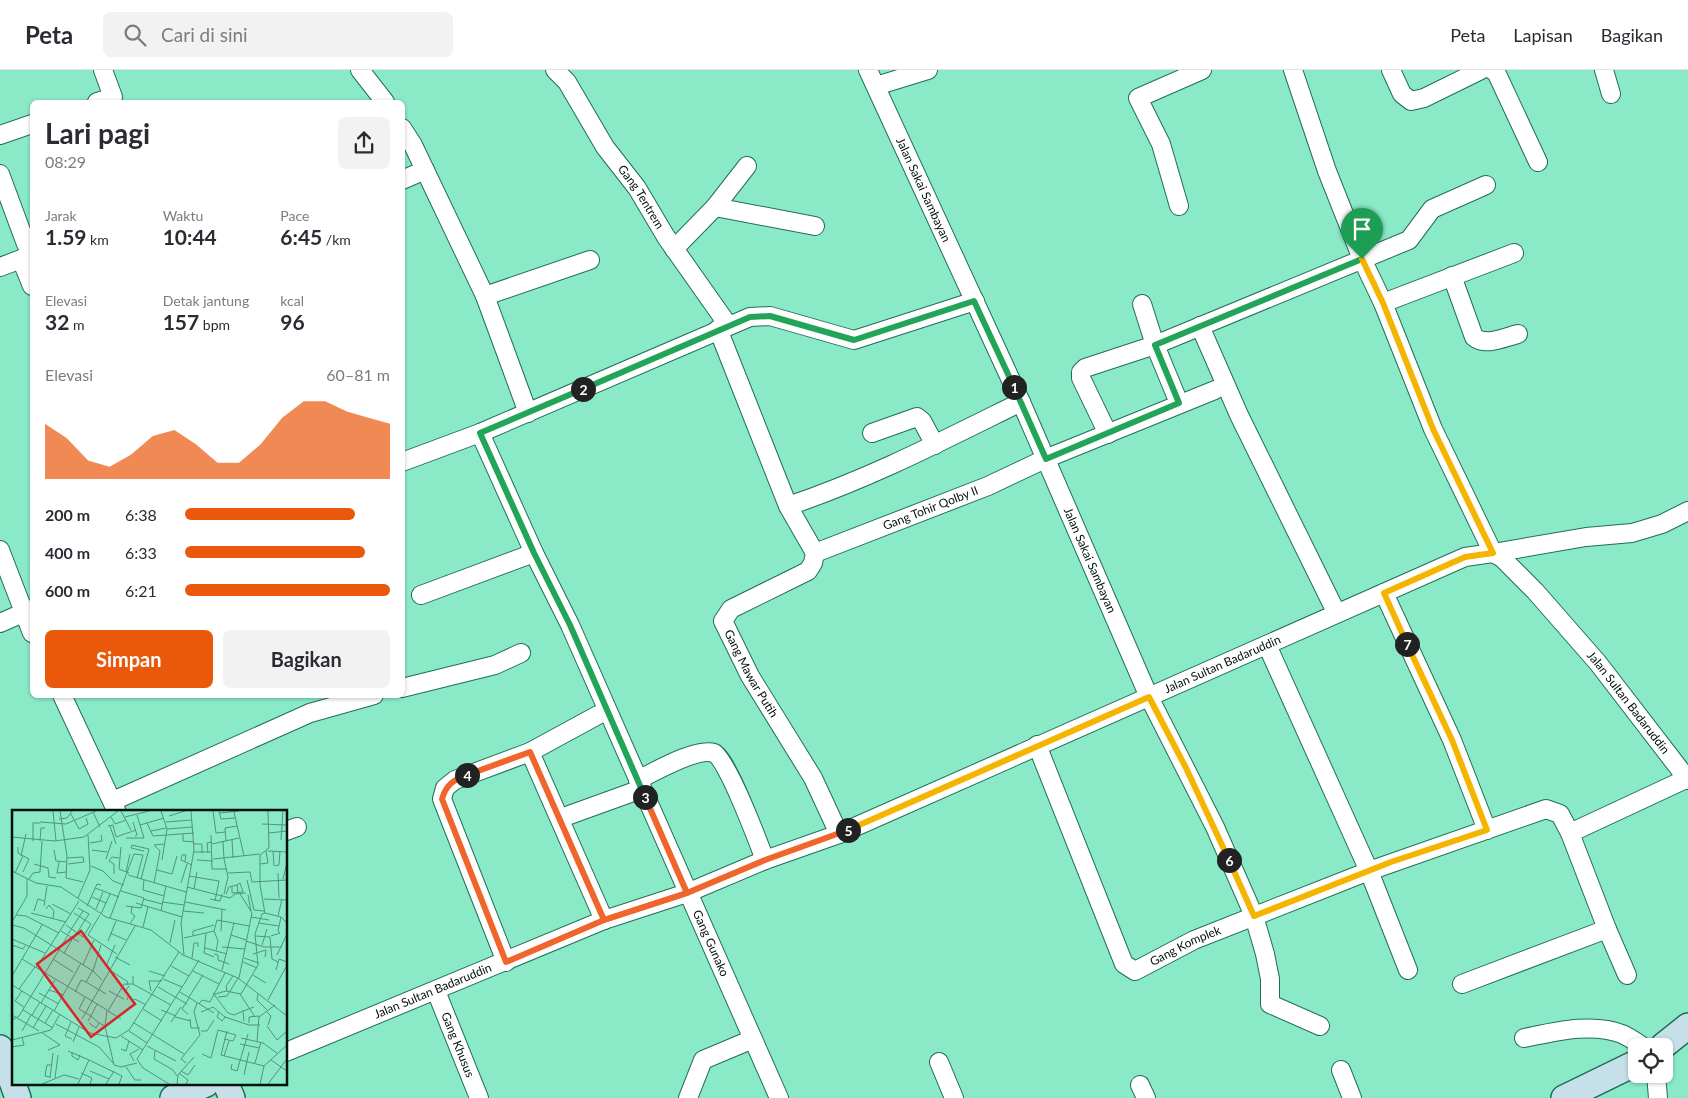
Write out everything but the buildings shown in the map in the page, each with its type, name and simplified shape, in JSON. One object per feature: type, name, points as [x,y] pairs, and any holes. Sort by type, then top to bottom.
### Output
[{"type":"street","points":[[103,70],[113,97],[103,100]]},
{"type":"street","points":[[360,70],[383,100]]},
{"type":"street","name":"Jalan Sakai Sambayan","points":[[868,70],[1021,402],[1149,697],[1211,819],[1254,916],[1270,979],[1270,1004],[1320,1026]]},
{"type":"street","points":[[876,86],[928,70]]},
{"type":"street","points":[[1179,206],[1161,144],[1138,98],[1202,70]]},
{"type":"street","points":[[1293,70],[1327,170],[1362,259],[1383,303],[1433,429],[1493,553],[1586,537],[1632,533],[1662,524],[1688,511]]},
{"type":"street","points":[[1392,70],[1402,94],[1411,100],[1424,98],[1482,70]]},
{"type":"street","points":[[1492,70],[1496,72],[1538,162]]},
{"type":"street","points":[[1604,70],[1611,94]]},
{"type":"street","name":"Gang Tentrem","points":[[561,72],[606,147],[637,188],[723,327]]},
{"type":"street","points":[[0,135],[30,125]]},
{"type":"street","points":[[405,133],[425,170],[485,296],[528,413]]},
{"type":"street","points":[[674,249],[715,207],[747,166]]},
{"type":"street","points":[[405,179],[425,170]]},
{"type":"street","points":[[0,174],[27,253],[30,273]]},
{"type":"street","points":[[1108,434],[1082,378],[1082,372],[1085,368],[1155,345],[1409,240],[1432,209],[1486,185]]},
{"type":"street","points":[[715,207],[815,226]]},
{"type":"street","points":[[0,267],[27,253]]},
{"type":"street","points":[[1383,303],[1514,253]]},
{"type":"street","points":[[485,296],[590,260]]},
{"type":"street","points":[[1452,276],[1474,337],[1479,341],[1486,342],[1518,334]]},
{"type":"street","points":[[405,461],[528,413],[723,327],[750,317],[770,316],[854,340],[974,301]]},
{"type":"street","points":[[1142,304],[1155,345],[1179,403]]},
{"type":"street","points":[[1200,326],[1240,415],[1336,612]]},
{"type":"street","points":[[723,327],[788,506],[815,553]]},
{"type":"street","name":"Gang Tohir Qolby II","points":[[815,553],[988,486],[1046,459],[1179,403],[1216,390]]},
{"type":"street","points":[[788,506],[836,490],[935,445],[1021,402]]},
{"type":"street","points":[[872,433],[917,417],[922,421],[935,445]]},
{"type":"street","name":"Gang Gunako","points":[[480,433],[534,553],[570,625],[635,786],[687,893],[779,1098]]},
{"type":"street","points":[[0,550],[28,611],[0,623]]},
{"type":"street","points":[[421,595],[534,553]]},
{"type":"street","name":"Gang Mawar Putih","points":[[815,553],[814,560],[808,571],[730,608],[723,621],[750,676],[813,778],[839,834]]},
{"type":"street","name":"Jalan Sultan Badaruddin","points":[[288,1051],[604,920],[687,893],[765,860],[839,834],[1267,645],[1336,612],[1465,557],[1493,553],[1502,558],[1535,591],[1598,663],[1687,780]]},
{"type":"street","points":[[1384,593],[1452,740],[1487,830]]},
{"type":"street","points":[[1267,645],[1370,871],[1408,970]]},
{"type":"street","points":[[405,687],[494,665],[521,653]]},
{"type":"street","points":[[63,698],[115,806],[310,713],[363,698]]},
{"type":"street","points":[[506,962],[442,799],[445,788],[455,780],[530,752],[598,715]]},
{"type":"street","name":"Gang Komplek","points":[[1037,745],[1126,966],[1135,971],[1194,940],[1254,916],[1370,871],[1550,809],[1560,814],[1570,834],[1628,975]]},
{"type":"street","points":[[530,752],[561,818],[604,920]]},
{"type":"street","points":[[561,818],[635,786],[689,756],[703,752],[715,753],[721,758],[765,860]]},
{"type":"street","points":[[1570,834],[1687,780]]},
{"type":"street","points":[[1462,984],[1608,929]]},
{"type":"street","name":"Gang Khusus","points":[[436,991],[479,1098]]},
{"type":"street","points":[[1673,1038],[1688,1026]]},
{"type":"street","points":[[1524,1038],[1564,1030],[1600,1029],[1622,1034],[1629,1038]]},
{"type":"street","points":[[688,1098],[702,1060],[753,1039]]},
{"type":"street","points":[[0,1048],[12,1081]]},
{"type":"street","points":[[939,1062],[954,1098]]},
{"type":"street","points":[[1564,1098],[1628,1067]]},
{"type":"street","points":[[1341,1070],[1352,1098]]},
{"type":"street","points":[[1657,1083],[1658,1098]]},
{"type":"street","points":[[14,1086],[18,1098]]},
{"type":"street","points":[[174,1098],[201,1086]]},
{"type":"street","points":[[227,1086],[232,1098]]},
{"type":"route","points":[[1362,259],[1155,345],[1179,403],[1046,459],[974,301],[854,340],[770,316],[750,317],[718,329],[480,433],[534,553],[570,625],[687,893],[604,920],[506,962],[442,799],[445,788],[455,780],[530,752],[561,818],[604,920],[646,906],[687,893],[765,860],[839,834],[1149,697],[1215,827],[1254,916],[1391,862],[1487,830],[1452,740],[1384,593],[1465,557],[1493,553],[1433,429],[1383,303],[1362,259]]}]
